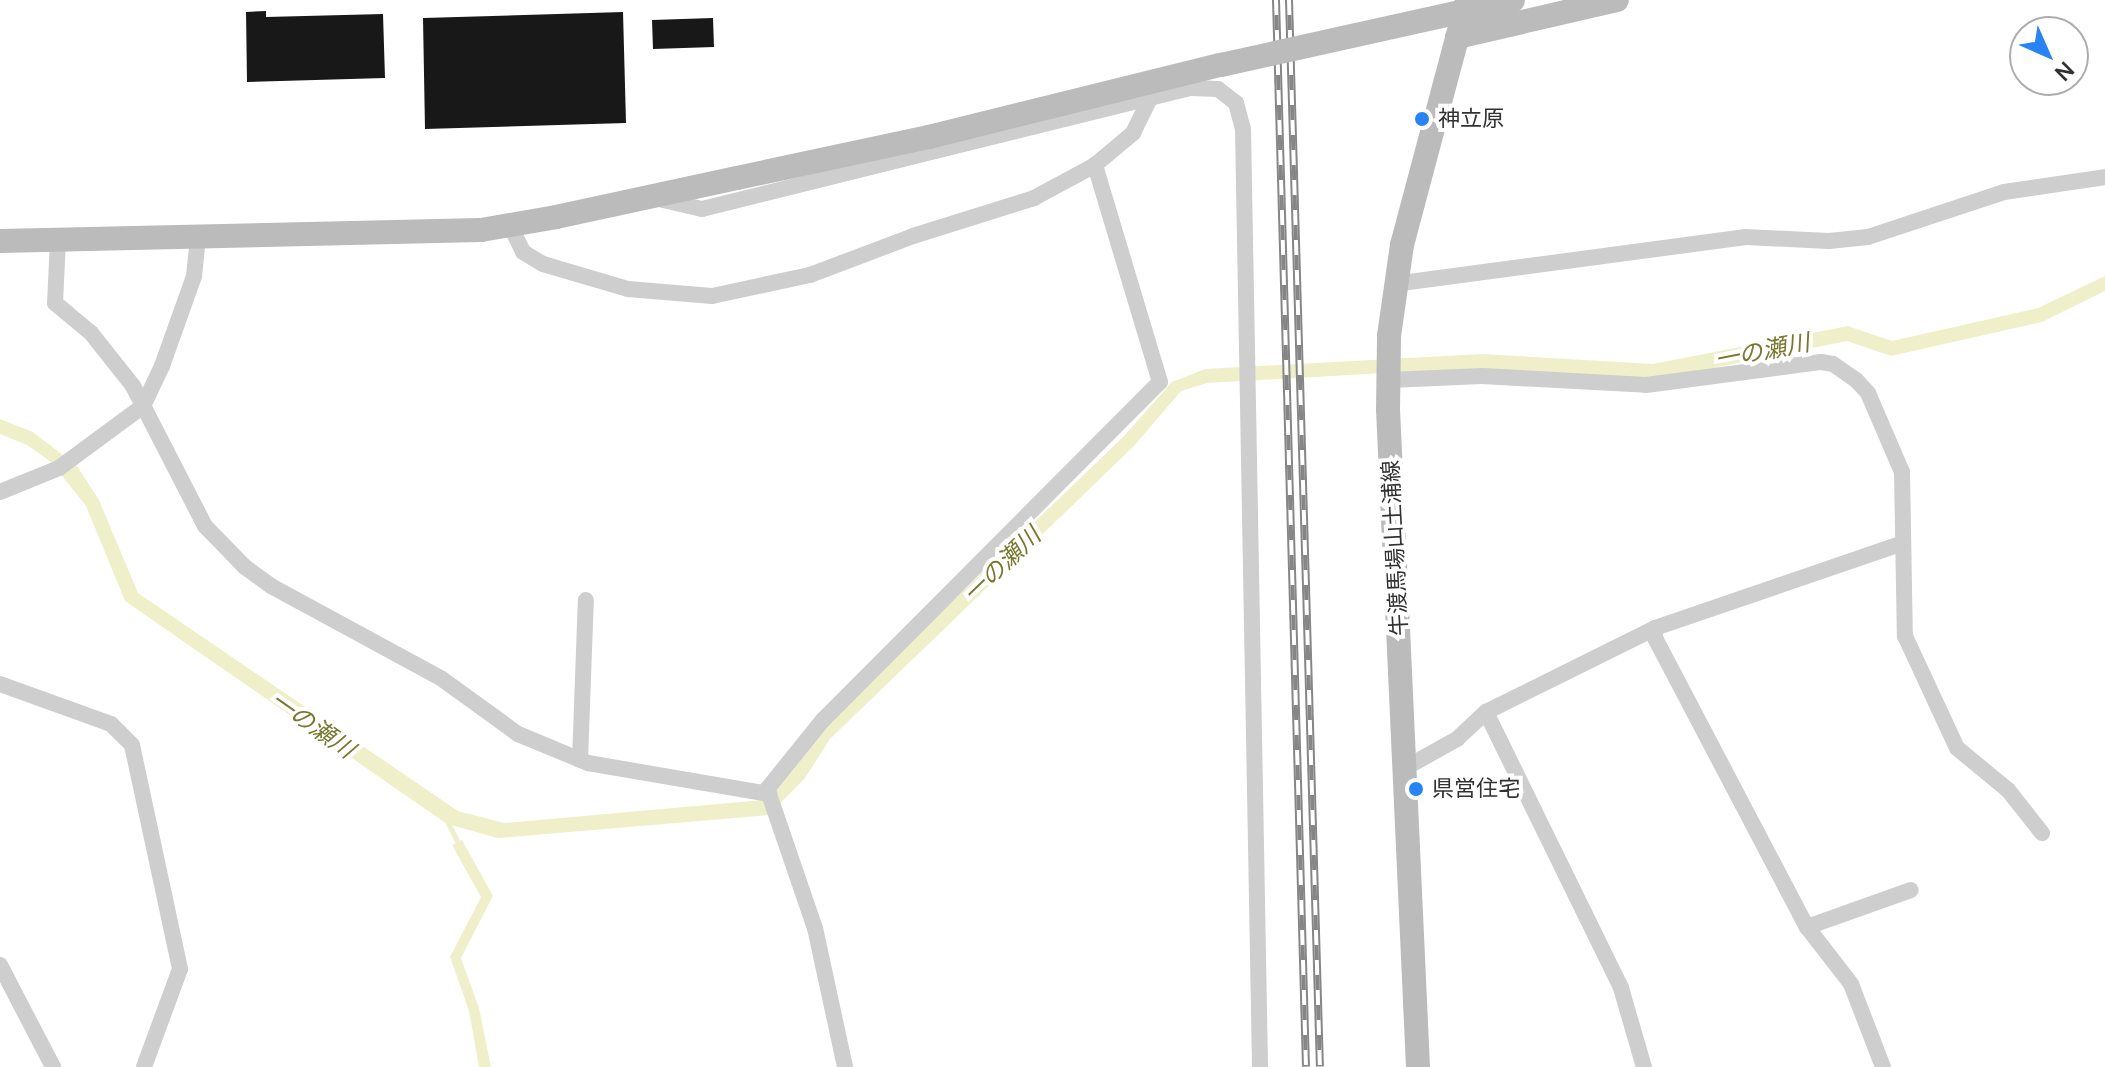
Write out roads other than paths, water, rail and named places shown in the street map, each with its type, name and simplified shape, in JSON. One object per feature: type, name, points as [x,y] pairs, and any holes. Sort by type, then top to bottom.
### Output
[{"type":"street","name":"牛渡馬場山土浦線","points":[[1418,1067],[1389,380],[1394,284],[1467,0]]},
{"type":"street","points":[[0,241],[414,232],[510,225],[929,137],[1221,65],[1513,0]]},
{"type":"street","points":[[1457,37],[1617,0]]},
{"type":"street","points":[[647,196],[702,209],[1190,88],[1218,89],[1236,103],[1243,129],[1260,1067]]},
{"type":"street","points":[[510,225],[523,252],[543,264],[628,289],[712,296],[810,275],[913,236],[1034,198],[1095,165],[1133,133],[1150,98]]},
{"type":"street","points":[[764,793],[823,720],[1160,382],[1095,165]]},
{"type":"street","points":[[1394,284],[1746,237],[1829,241],[1868,237],[2004,192],[2105,177]]},
{"type":"street","points":[[0,492],[73,459],[143,406],[162,366],[194,276],[198,237]]},
{"type":"street","points":[[58,240],[55,303],[91,333],[133,386],[205,526],[245,567],[271,586],[442,679],[518,734],[580,760],[769,794],[815,928],[845,1067]]},
{"type":"street","points":[[1389,380],[1482,376],[1646,385],[1821,362],[1833,364],[1868,393],[1894,446],[1902,472],[1905,636],[1957,748],[2008,790],[2042,833]]},
{"type":"street","points":[[1405,768],[1457,739],[1486,712],[1655,628],[1903,543]]},
{"type":"street","points":[[580,760],[586,600]]},
{"type":"street","points":[[1655,628],[1655,638],[1807,927],[1851,984],[1883,1067]]},
{"type":"street","points":[[0,684],[111,724],[132,745],[180,969],[144,1067]]},
{"type":"street","points":[[1486,712],[1621,988],[1644,1067]]},
{"type":"street","points":[[1807,927],[1911,890]]},
{"type":"street","points":[[0,965],[53,1067]]},
{"type":"water","name":"一の瀬川","points":[[2105,276],[2105,291],[2042,322],[1891,356],[1847,341],[1654,380],[1402,372],[1207,383],[1181,391],[1134,446],[830,739],[805,778],[769,815],[498,838],[447,824],[125,601],[86,506],[51,462],[27,445],[0,434],[0,419],[33,432],[77,466],[99,500],[138,593],[458,811],[504,823],[763,800],[793,770],[818,731],[1124,436],[1172,382],[1205,369],[1482,354],[1653,364],[1848,326],[1892,341],[2038,308]]},
{"type":"water","points":[[462,840],[493,896],[461,958],[479,1008],[491,1067],[479,1067],[469,1011],[450,957],[481,897],[452,845]]},
{"type":"waterway","points":[[446,819],[459,845]]},
{"type":"railway","points":[[1276,0],[1306,1067]]},
{"type":"railway","points":[[1289,0],[1320,1067]]},
{"type":"place","name":"神立原","points":[[1422,119]]},
{"type":"place","name":"県営住宅","points":[[1416,789]]}]
